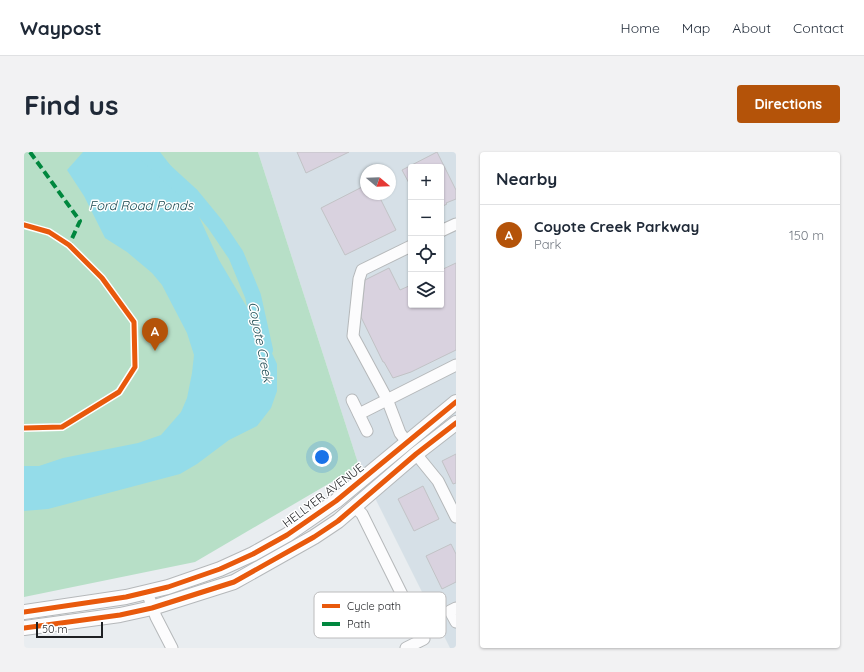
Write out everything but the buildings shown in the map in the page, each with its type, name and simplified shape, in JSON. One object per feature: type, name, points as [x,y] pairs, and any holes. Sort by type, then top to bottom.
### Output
[{"type":"main road","name":"HELLYER AVENUE","points":[[24,612],[126,597],[168,587],[220,569],[287,535],[336,501],[406,441],[456,402]]},
{"type":"main road","points":[[24,628],[120,615],[152,608],[234,582],[314,537],[355,507],[416,454],[456,423]]},
{"type":"main road","points":[[406,441],[416,454]]},
{"type":"lane","points":[[444,230],[456,224]]},
{"type":"lane","points":[[406,441],[400,433],[387,399],[352,336],[359,279],[362,270],[408,247]]},
{"type":"lane","points":[[359,414],[456,365]]},
{"type":"lane","points":[[352,400],[368,431]]},
{"type":"lane","points":[[416,454],[438,481],[456,517]]},
{"type":"lane","points":[[355,507],[362,514],[401,592]]},
{"type":"lane","points":[[147,592],[152,608],[172,648]]},
{"type":"lane","points":[[456,608],[450,611],[456,622]]},
{"type":"lane","points":[[406,648],[424,638]]},
{"type":"shaded area","points":[[258,152],[456,152],[456,648],[450,648],[445,638],[446,592],[422,592],[359,466]]},
{"type":"green space","points":[[24,152],[258,152],[359,466],[195,562],[24,597]]},
{"type":"water","name":"Ford Road Ponds","points":[[83,152],[160,152],[182,180],[219,260],[264,336],[277,364],[277,391],[271,408],[257,426],[229,440],[197,464],[180,474],[48,509],[24,511],[24,466],[39,466],[63,458],[138,443],[161,435],[181,412],[187,398],[192,373],[194,355],[187,333],[162,285],[152,273],[127,252],[105,238],[84,196],[67,170]]},
{"type":"waterway","name":"Coyote Creek","points":[[144,152],[192,196],[215,224],[236,255],[253,296],[265,350]]},
{"type":"marked path","points":[[30,152],[80,221],[69,245]]},
{"type":"cycle path","points":[[24,225],[49,232],[69,245],[102,278],[134,322],[135,367],[119,392],[62,427],[24,428]]},
{"type":"cycle path","points":[[24,612],[126,597],[168,587],[220,569],[253,554],[287,535],[336,501],[456,402]]},
{"type":"cycle path","points":[[24,628],[120,615],[152,608],[234,582],[314,537],[338,521],[416,454],[456,423]]},
{"type":"place","name":"Coyote Creek Parkway","points":[[155,351]]}]
